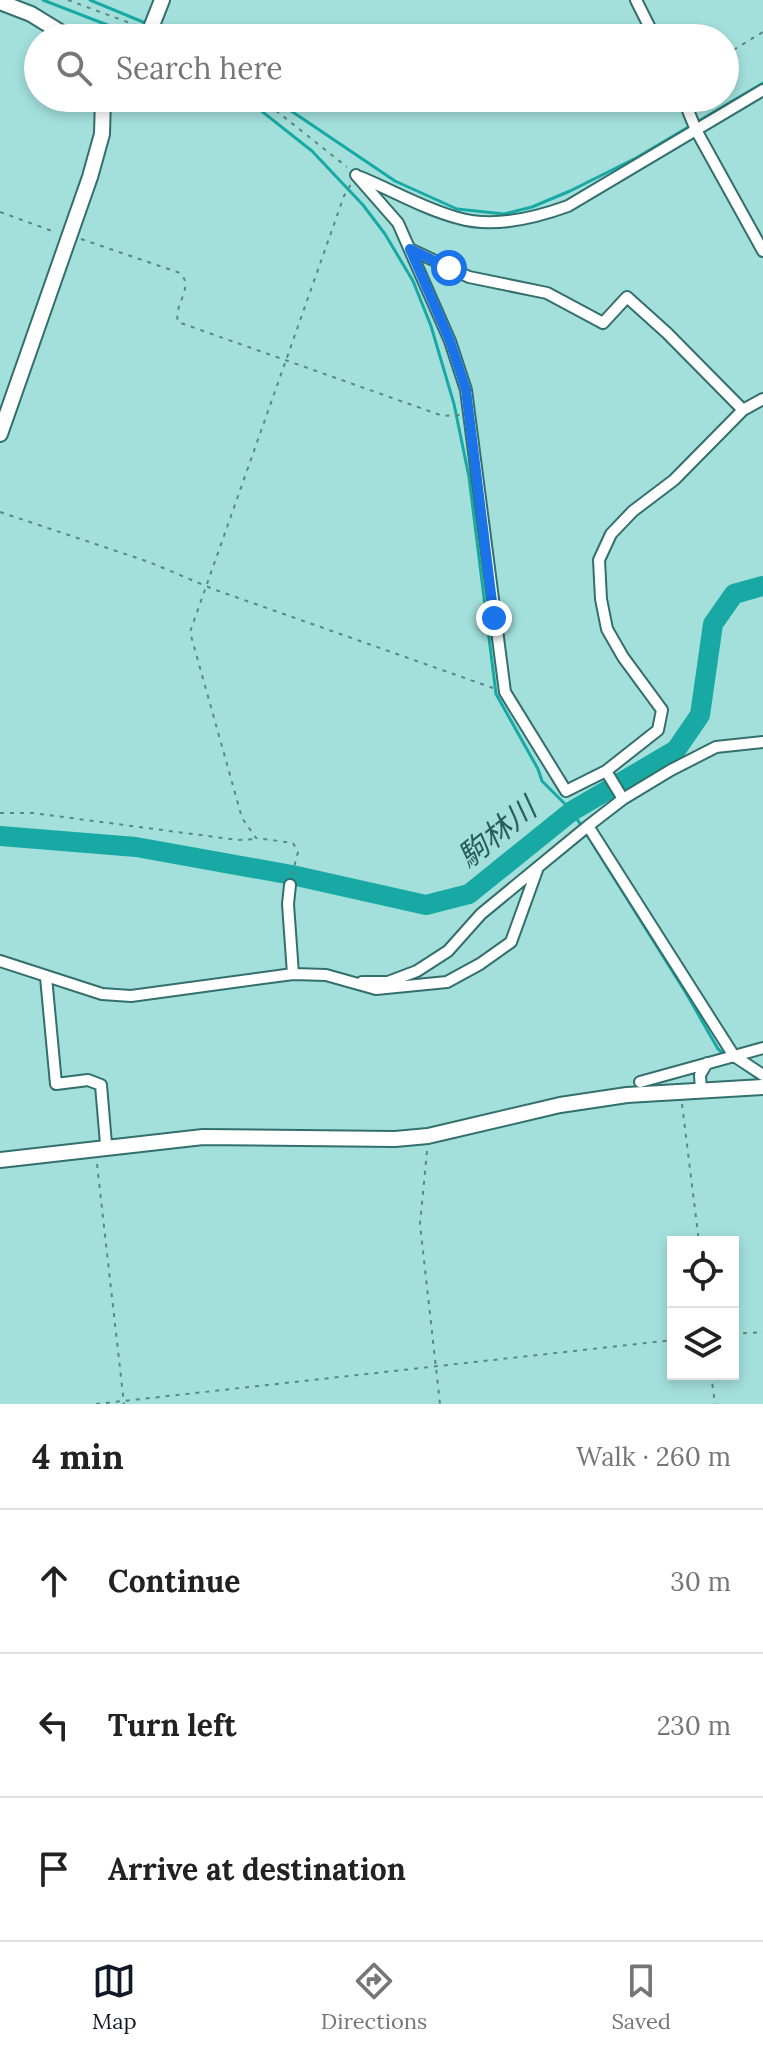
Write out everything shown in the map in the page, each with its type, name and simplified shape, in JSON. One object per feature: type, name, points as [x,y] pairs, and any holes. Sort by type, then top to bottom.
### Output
[{"type":"street","points":[[153,24],[162,0]]},
{"type":"street","points":[[636,0],[648,24]]},
{"type":"street","points":[[0,2],[47,24]]},
{"type":"street","points":[[739,104],[763,90]]},
{"type":"street","points":[[0,434],[90,177],[102,134],[103,112]]},
{"type":"street","points":[[689,112],[763,251]]},
{"type":"street","points":[[356,175],[459,219],[488,221],[539,217],[568,206],[726,112]]},
{"type":"street","points":[[356,175],[398,223],[450,341],[466,390],[505,692],[566,791],[606,771],[658,730],[662,710],[623,657],[607,629],[601,599],[599,560],[611,534],[633,511],[674,480],[743,410],[763,399]]},
{"type":"street","points":[[410,249],[469,277],[547,293],[603,323],[627,297],[743,410]]},
{"type":"street","points":[[352,983],[388,982],[417,971],[448,951],[481,914],[623,799],[716,747],[763,742]]},
{"type":"street","points":[[606,771],[623,799]]},
{"type":"street","points":[[588,826],[734,1056],[763,1075]]},
{"type":"street","points":[[0,961],[102,994],[131,996],[293,974],[326,975],[376,989],[447,982],[511,942],[537,870]]},
{"type":"street","points":[[290,885],[288,904],[293,974]]},
{"type":"street","points":[[46,977],[56,1084],[88,1080],[101,1085],[106,1144],[95,1151]]},
{"type":"street","points":[[640,1082],[763,1048]]},
{"type":"street","points":[[701,1091],[700,1075],[707,1063]]},
{"type":"street","points":[[0,1160],[203,1137],[395,1139],[428,1136],[560,1105],[627,1095],[763,1087]]},
{"type":"path","points":[[68,0],[124,24]]},
{"type":"path","points":[[739,47],[763,32]]},
{"type":"path","points":[[256,838],[242,818],[190,632],[344,196],[356,175],[277,112]]},
{"type":"path","points":[[0,212],[180,273],[187,284],[176,312],[178,322],[451,417],[462,415]]},
{"type":"path","points":[[0,512],[149,562],[206,586],[505,692]]},
{"type":"path","points":[[0,813],[33,813],[238,840],[256,838],[293,843],[298,852],[290,885]]},
{"type":"path","points":[[681,1094],[698,1236]]},
{"type":"path","points":[[428,1136],[420,1224],[440,1404]]},
{"type":"path","points":[[95,1151],[124,1402]]},
{"type":"path","points":[[739,1334],[763,1332]]},
{"type":"path","points":[[96,1404],[667,1341]]},
{"type":"path","points":[[712,1380],[715,1404]]},
{"type":"waterway","points":[[43,0],[105,24]]},
{"type":"waterway","points":[[90,0],[143,22]]},
{"type":"waterway","points":[[739,97],[763,83]]},
{"type":"waterway","points":[[263,112],[312,151],[363,205],[385,234],[413,281],[431,326],[454,404],[469,477],[496,694],[542,781],[572,811],[718,1049],[725,1055]]},
{"type":"waterway","points":[[293,112],[395,181],[457,209],[504,214],[532,207],[570,191],[636,158],[714,112]]},
{"type":"waterway","name":"駒林川","points":[[0,836],[136,847],[292,875],[426,905],[469,894],[572,811],[676,750],[700,715],[713,624],[734,594],[763,586]]},
{"type":"waterway","points":[[735,1062],[761,1081]]},
{"type":"route","points":[[449,268],[410,249],[450,341],[466,390],[494,618]]}]
